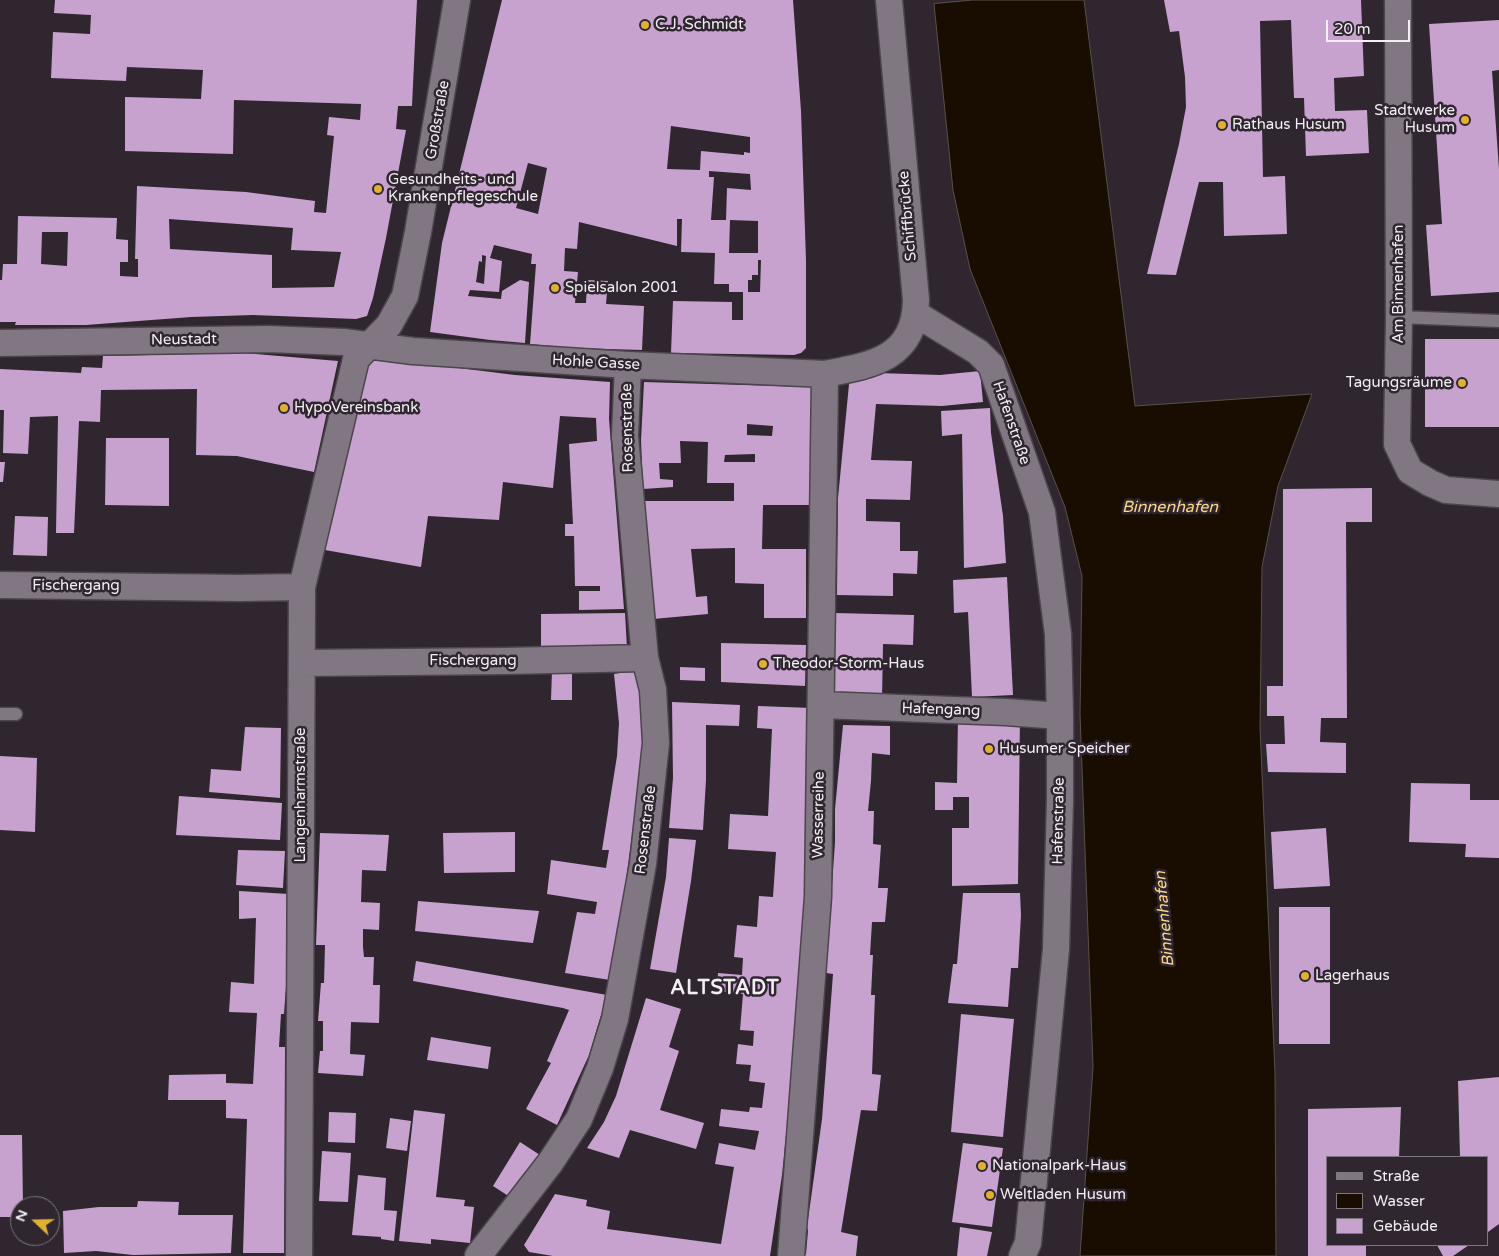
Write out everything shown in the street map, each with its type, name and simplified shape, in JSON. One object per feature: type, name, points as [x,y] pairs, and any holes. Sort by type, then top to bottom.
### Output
[{"type":"street","name":"Großstraße","points":[[369,346],[389,325],[405,296],[418,232],[457,0]]},
{"type":"street","name":"Schiffbrücke","points":[[825,374],[847,370],[891,355],[901,346],[911,331],[916,314],[889,0]]},
{"type":"street","name":"Am Binnenhafen","points":[[1398,0],[1399,317],[1397,444],[1410,471],[1430,483],[1446,490],[1499,494]]},
{"type":"street","name":"Hafenstraße","points":[[916,314],[978,352],[991,365],[1042,512],[1058,634],[1060,716],[1056,949],[1028,1243],[1022,1256]]},
{"type":"street","name":"Neustadt","points":[[0,342],[268,339],[343,342],[369,346]]},
{"type":"street","name":"Hohle Gasse","points":[[369,346],[413,351],[628,365],[825,374]]},
{"type":"street","name":"Langenharmstraße","points":[[300,1256],[302,587],[356,358],[369,346]]},
{"type":"street","name":"Rosenstraße","points":[[478,1256],[550,1163],[578,1119],[600,1068],[615,1019],[643,864],[656,743],[653,690],[645,658],[625,436],[628,365]]},
{"type":"street","name":"Wasserreihe","points":[[791,1256],[818,897],[825,374]]},
{"type":"street","name":"Fischergang","points":[[0,585],[302,587]]},
{"type":"street","name":"Fischergang","points":[[302,663],[645,658]]},
{"type":"street","name":"Hafengang","points":[[822,705],[1006,712],[1060,716]]},
{"type":"lane","points":[[1399,317],[1499,321]]},
{"type":"lane","points":[[0,714],[16,714]]},
{"type":"water","name":"Binnenhafen","points":[[973,0],[1084,0],[1135,406],[1312,394],[1278,486],[1262,567],[1260,727],[1275,1073],[1276,1256],[1080,1256],[1093,1067],[1080,714],[1082,576],[1065,507],[970,269],[953,190],[934,4]]},
{"type":"building","points":[[55,0],[417,0],[412,106],[398,106],[396,129],[406,130],[386,238],[373,298],[367,316],[356,319],[253,315],[191,317],[86,325],[15,325],[16,322],[0,322],[0,280],[2,280],[3,264],[17,264],[18,216],[117,218],[116,239],[128,240],[128,262],[120,262],[120,276],[138,277],[138,259],[135,259],[137,186],[246,192],[315,201],[314,212],[326,213],[334,136],[327,135],[329,117],[360,120],[361,104],[234,100],[233,154],[125,151],[125,97],[201,99],[203,70],[127,67],[126,81],[51,78],[53,32],[90,34],[91,15],[54,13]],"holes":[[[169,219],[293,228],[291,250],[341,252],[334,287],[272,288],[272,255],[170,249]],[[42,232],[68,232],[67,266],[41,264]]]},
{"type":"building","points":[[502,0],[793,0],[801,111],[806,260],[806,348],[801,353],[794,355],[671,353],[673,301],[732,302],[732,320],[743,320],[743,292],[729,292],[729,284],[714,284],[715,253],[681,252],[682,219],[677,219],[677,246],[579,222],[577,249],[565,248],[564,271],[578,272],[575,303],[586,303],[587,280],[608,281],[606,304],[644,306],[642,350],[572,348],[530,344],[536,264],[531,264],[532,254],[494,245],[490,258],[502,261],[499,292],[470,290],[468,296],[501,299],[502,291],[520,280],[529,282],[525,343],[430,332],[442,243]],"holes":[[[671,126],[750,137],[750,153],[744,152],[744,155],[701,151],[700,170],[667,169]],[[528,163],[547,168],[538,214],[516,208]],[[709,171],[750,174],[751,190],[727,188],[726,220],[711,220],[714,177],[709,177]],[[730,220],[758,221],[758,253],[729,253]],[[482,255],[486,256],[484,284],[476,282],[479,261],[482,262]],[[758,260],[761,260],[760,292],[748,292],[748,280],[752,280],[752,275],[758,275]]]},
{"type":"building","name":"Rathaus Husum","points":[[1164,0],[1361,0],[1364,76],[1334,78],[1335,111],[1367,110],[1369,153],[1306,156],[1304,98],[1294,98],[1291,20],[1260,21],[1263,177],[1285,176],[1287,234],[1224,236],[1223,182],[1199,182],[1176,275],[1147,274],[1179,144],[1186,107],[1185,77],[1179,31],[1170,32]]},
{"type":"building","name":"Stadtwerke Husum","points":[[1499,20],[1499,70],[1492,71],[1499,169],[1499,292],[1431,296],[1426,225],[1442,224],[1429,24]]},
{"type":"building","name":"Tagungsräume","points":[[1425,339],[1499,339],[1499,427],[1425,427]]},
{"type":"building","points":[[244,353],[338,361],[314,472],[237,456],[196,455],[197,389],[101,390],[100,422],[79,421],[74,533],[56,533],[58,416],[30,417],[28,454],[3,453],[4,410],[0,410],[0,369],[81,373],[82,367],[102,368],[103,356]]},
{"type":"building","points":[[370,357],[515,375],[610,382],[609,419],[624,609],[579,610],[579,591],[600,591],[600,586],[575,586],[574,536],[565,536],[565,524],[573,524],[569,444],[597,441],[596,418],[560,416],[553,488],[503,482],[499,520],[428,516],[421,567],[325,550],[351,426]]},
{"type":"building","points":[[980,371],[983,402],[942,406],[876,404],[871,460],[912,461],[910,500],[866,499],[866,521],[900,522],[900,551],[918,551],[917,574],[893,573],[893,596],[837,595],[838,498],[850,374],[940,375]]},
{"type":"building","points":[[644,382],[811,387],[815,390],[812,505],[763,505],[762,549],[806,549],[806,618],[764,618],[764,584],[735,583],[735,548],[733,548],[691,549],[696,597],[707,596],[708,614],[653,619],[643,501],[734,501],[734,483],[707,483],[708,442],[680,441],[681,463],[659,463],[660,479],[673,480],[673,487],[643,489],[641,440]],"holes":[[[747,424],[773,426],[772,436],[747,435]],[[755,454],[755,462],[724,462],[725,455]]]},
{"type":"building","points":[[990,408],[991,433],[1003,516],[1006,563],[964,568],[962,434],[942,436],[941,411]]},
{"type":"building","points":[[106,438],[169,438],[169,506],[105,505]]},
{"type":"building","points":[[0,462],[5,462],[3,482],[0,482]]},
{"type":"building","points":[[1372,488],[1372,522],[1346,522],[1347,718],[1321,718],[1320,742],[1346,743],[1346,773],[1268,772],[1266,744],[1285,744],[1284,716],[1267,716],[1267,686],[1283,686],[1283,489]]},
{"type":"building","points":[[15,516],[48,517],[47,556],[13,555]]},
{"type":"building","points":[[1007,577],[1013,695],[972,697],[968,612],[954,613],[953,580]]},
{"type":"building","points":[[625,613],[627,648],[541,651],[541,614]]},
{"type":"building","points":[[835,613],[914,615],[913,645],[883,644],[882,700],[833,699]]},
{"type":"building","name":"Theodor-Storm-Haus","points":[[721,643],[806,645],[805,686],[721,682]]},
{"type":"building","points":[[680,667],[705,668],[705,681],[680,680]]},
{"type":"building","points":[[552,670],[572,670],[572,700],[551,700]]},
{"type":"building","points":[[638,670],[643,721],[642,759],[621,918],[610,980],[565,973],[577,912],[595,914],[597,902],[547,894],[551,860],[606,868],[609,850],[602,850],[617,756],[619,723],[614,674]]},
{"type":"building","points":[[672,702],[740,705],[739,726],[706,725],[706,780],[703,830],[669,828],[673,778]]},
{"type":"building","points":[[758,706],[812,708],[805,899],[791,1085],[782,1175],[770,1256],[553,1256],[529,1252],[524,1245],[555,1194],[587,1200],[586,1206],[610,1211],[607,1229],[721,1244],[734,1167],[715,1164],[719,1143],[755,1150],[759,1131],[719,1126],[721,1109],[749,1112],[750,1107],[762,1108],[765,1083],[749,1081],[751,1065],[736,1064],[738,1044],[753,1046],[754,1031],[740,1030],[743,994],[717,991],[718,973],[742,975],[743,958],[734,957],[737,925],[757,927],[759,896],[773,897],[776,852],[728,849],[730,814],[768,816],[772,729],[757,728]]},
{"type":"building","points":[[958,715],[1020,716],[1018,884],[952,886],[952,828],[969,828],[969,797],[953,797],[953,810],[935,810],[935,782],[957,783]]},
{"type":"building","points":[[843,725],[890,726],[890,755],[872,753],[868,811],[874,811],[873,844],[881,845],[878,888],[888,888],[885,922],[872,922],[870,955],[873,955],[871,995],[875,995],[872,1074],[881,1075],[877,1111],[861,1110],[841,1232],[858,1236],[856,1256],[802,1256],[802,1254],[806,1254],[807,1227],[822,1119],[833,974],[826,973],[835,842],[835,809]]},
{"type":"building","points":[[245,727],[281,728],[280,798],[209,792],[211,769],[241,771]]},
{"type":"building","points":[[0,756],[37,758],[35,832],[0,830]]},
{"type":"building","points":[[1411,783],[1470,784],[1470,800],[1499,800],[1499,858],[1465,857],[1466,844],[1409,842]]},
{"type":"building","points":[[179,796],[282,803],[280,840],[176,835]]},
{"type":"building","points":[[1326,828],[1330,886],[1274,889],[1271,832]]},
{"type":"building","points":[[515,832],[515,872],[444,873],[443,833]]},
{"type":"building","points":[[320,833],[389,835],[386,871],[362,870],[361,902],[380,903],[379,930],[363,929],[364,957],[374,957],[373,985],[380,985],[379,1023],[351,1022],[350,1054],[365,1055],[363,1076],[318,1073],[320,1051],[323,1051],[323,1021],[318,1021],[321,983],[324,983],[325,945],[316,945]]},
{"type":"building","points":[[669,838],[696,840],[676,973],[650,969],[666,877]]},
{"type":"building","points":[[238,850],[285,851],[283,888],[236,885]]},
{"type":"building","points":[[239,891],[289,894],[286,986],[284,1014],[281,1014],[279,1047],[285,1047],[284,1253],[243,1253],[247,1119],[226,1118],[226,1100],[168,1100],[169,1075],[226,1074],[226,1083],[253,1084],[257,1013],[229,1012],[231,982],[254,984],[256,918],[239,919]]},
{"type":"building","points":[[963,893],[1020,893],[1021,915],[1018,968],[1011,968],[1008,1007],[948,1003],[953,964],[957,964]]},
{"type":"building","points":[[418,901],[539,911],[533,943],[415,931]]},
{"type":"building","name":"Lagerhaus","points":[[1279,907],[1330,907],[1330,1044],[1279,1044]]},
{"type":"building","points":[[416,961],[607,995],[589,1055],[557,1125],[526,1109],[551,1063],[547,1061],[569,1010],[413,981]]},
{"type":"building","points":[[646,998],[681,1009],[669,1047],[679,1051],[660,1110],[704,1123],[696,1149],[630,1130],[619,1158],[587,1148],[604,1122],[616,1096]]},
{"type":"building","points":[[961,1014],[1014,1019],[1003,1137],[951,1132]]},
{"type":"building","points":[[431,1037],[491,1047],[488,1069],[427,1060]]},
{"type":"building","points":[[1499,1077],[1499,1224],[1489,1231],[1489,1156],[1460,1156],[1458,1081]]},
{"type":"building","points":[[1401,1107],[1399,1156],[1326,1156],[1326,1246],[1366,1246],[1366,1256],[1308,1256],[1308,1109]]},
{"type":"building","points":[[414,1110],[445,1114],[436,1197],[465,1200],[464,1206],[474,1207],[470,1243],[431,1239],[431,1244],[399,1241]]},
{"type":"building","points":[[329,1112],[356,1113],[355,1143],[328,1142]]},
{"type":"building","points":[[390,1118],[411,1121],[407,1151],[386,1148]]},
{"type":"building","points":[[0,1135],[22,1135],[23,1196],[10,1196],[10,1217],[0,1217]]},
{"type":"building","points":[[520,1142],[540,1155],[513,1199],[493,1186]]},
{"type":"building","name":"Nationalpark-Haus","points":[[963,1143],[1003,1148],[992,1227],[952,1222]]},
{"type":"building","points":[[322,1151],[351,1153],[348,1202],[319,1201]]},
{"type":"building","points":[[358,1175],[386,1178],[384,1210],[397,1211],[394,1241],[381,1239],[381,1237],[352,1235]]},
{"type":"building","points":[[138,1201],[179,1202],[178,1215],[233,1215],[231,1253],[133,1255],[96,1251],[64,1253],[63,1211],[99,1207],[137,1207]]},
{"type":"building","points":[[960,1227],[992,1232],[987,1256],[957,1256]]},
{"type":"building","points":[[1438,1246],[1468,1246],[1453,1256],[1443,1256]]},
{"type":"place","name":"C.J. Schmidt","points":[[645,25]]},
{"type":"place","name":"Stadtwerke Husum","points":[[1465,120]]},
{"type":"place","name":"Rathaus Husum","points":[[1222,125]]},
{"type":"place","name":"Gesundheits- und Krankenpflegeschule","points":[[378,189]]},
{"type":"place","name":"Spielsalon 2001","points":[[555,288]]},
{"type":"place","name":"Tagungsräume","points":[[1462,383]]},
{"type":"place","name":"HypoVereinsbank","points":[[284,408]]},
{"type":"place","name":"Theodor-Storm-Haus","points":[[763,664]]},
{"type":"place","name":"Husumer Speicher","points":[[989,749]]},
{"type":"place","name":"Lagerhaus","points":[[1305,976]]},
{"type":"place","name":"Nationalpark-Haus","points":[[982,1166]]},
{"type":"place","name":"Weltladen Husum","points":[[990,1195]]},
{"type":"district","name":"ALTSTADT","points":[[725,989]]}]
